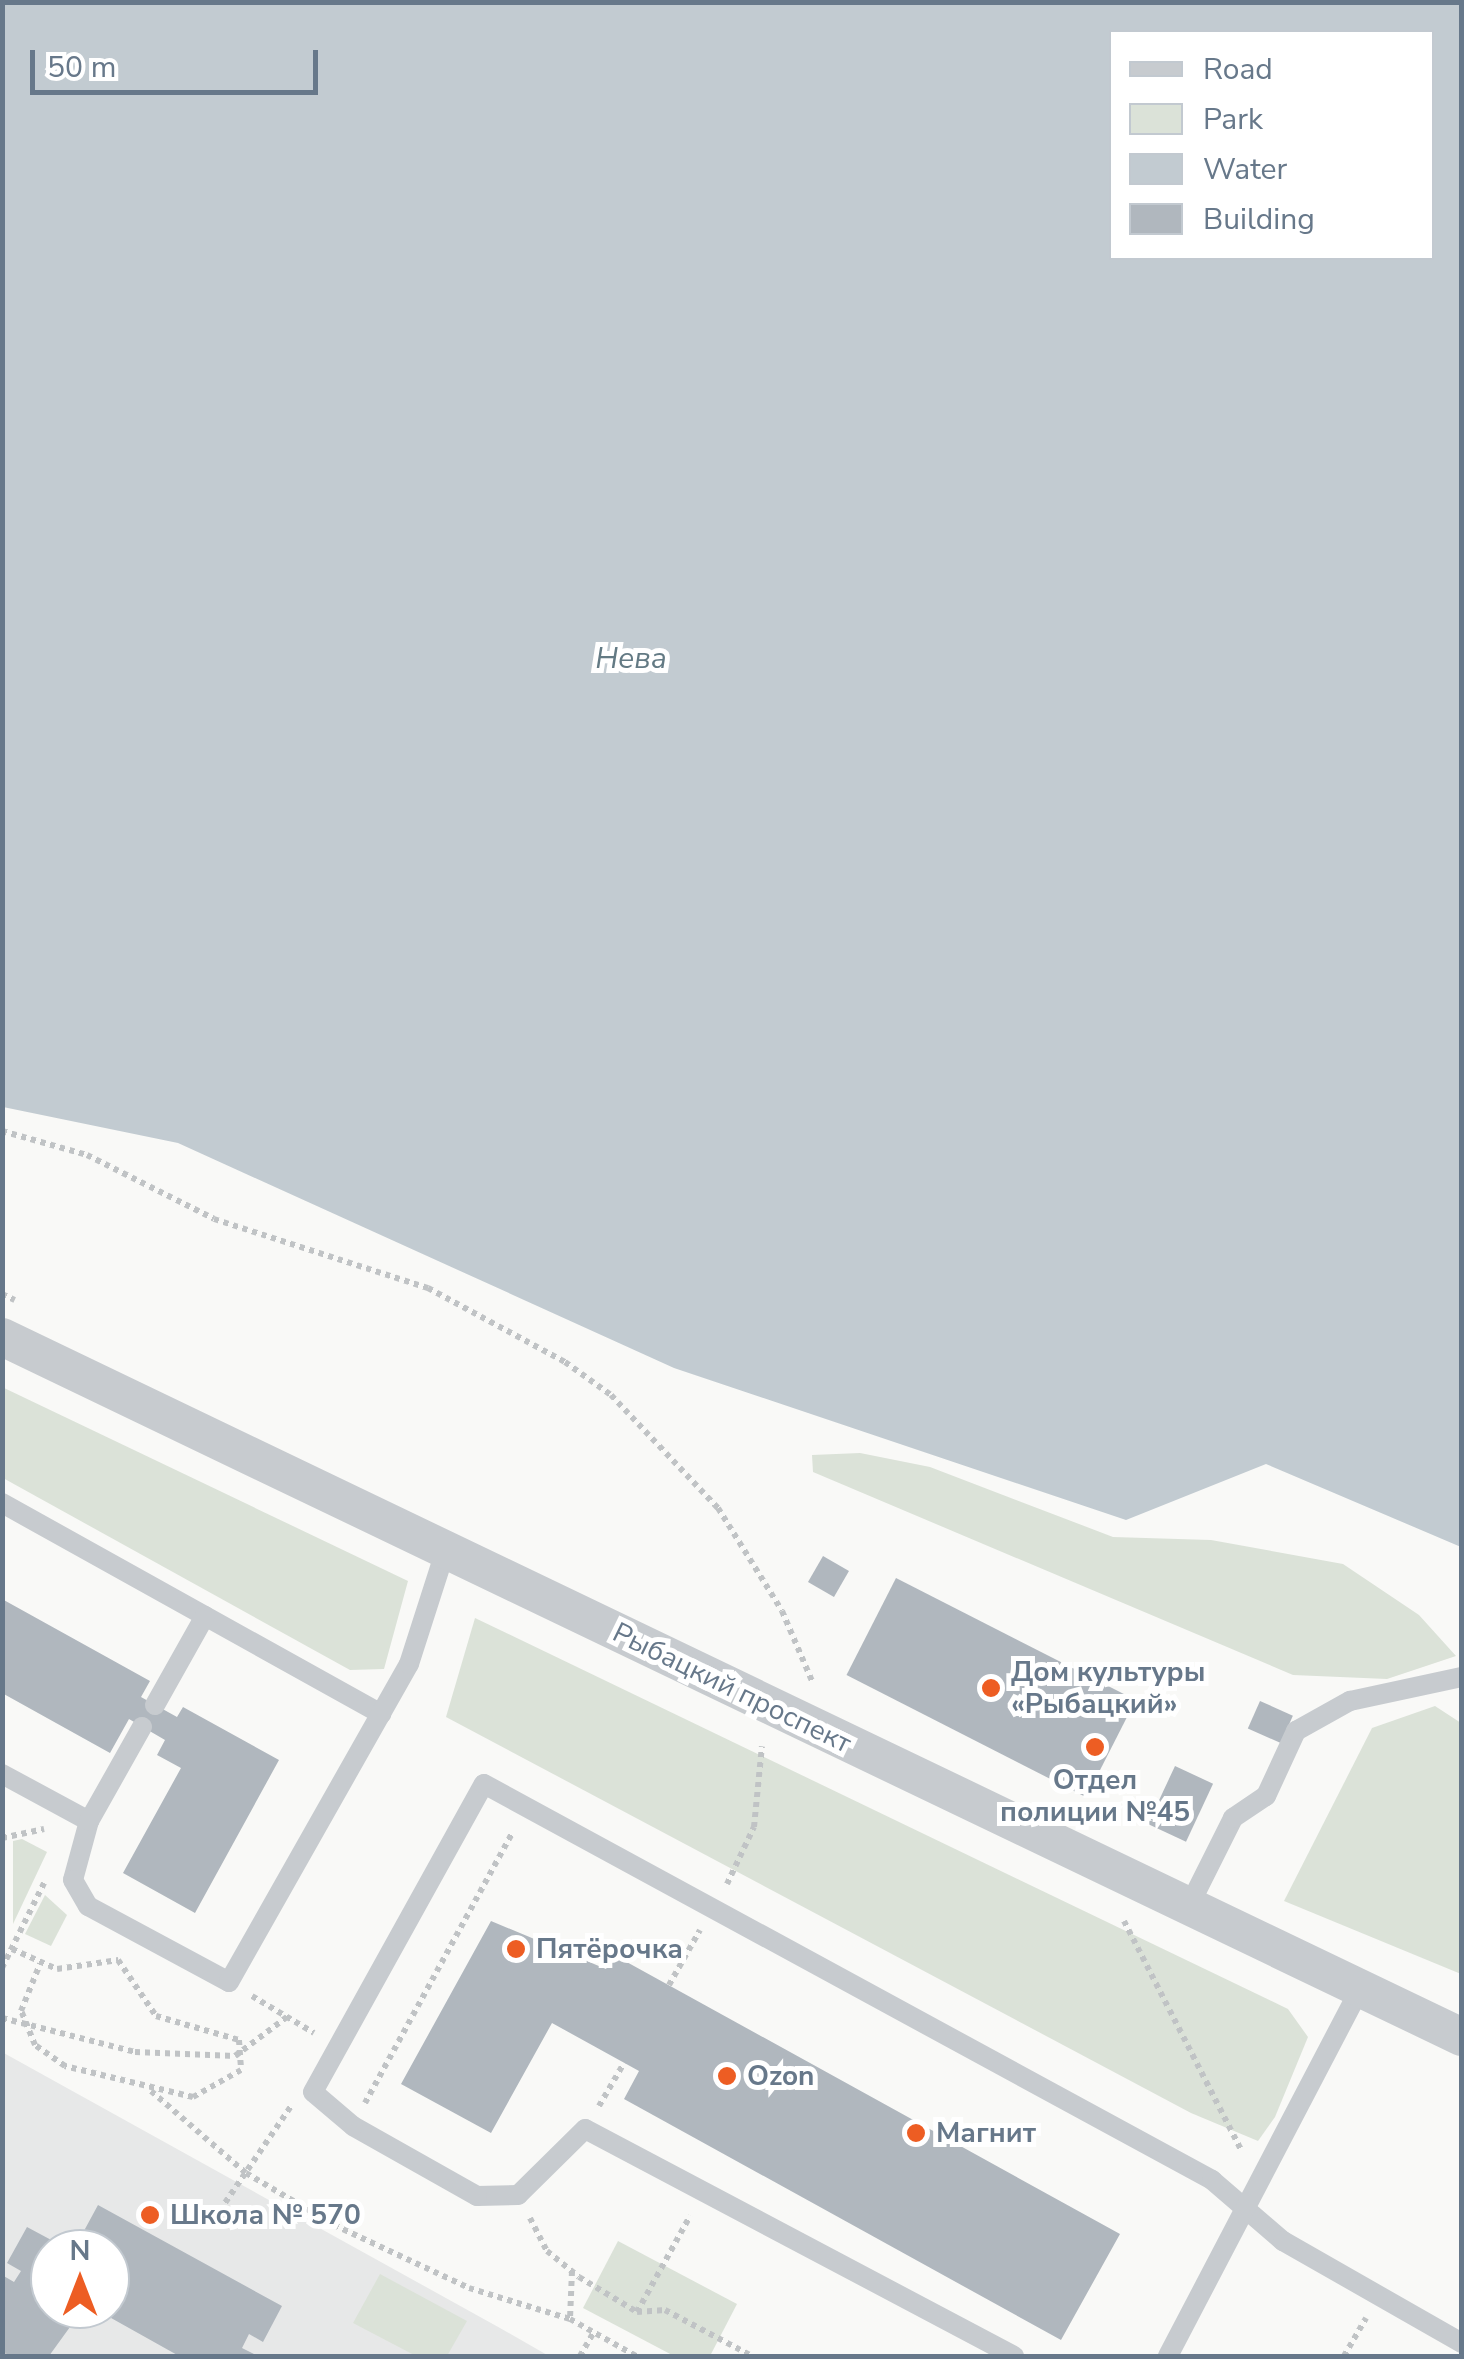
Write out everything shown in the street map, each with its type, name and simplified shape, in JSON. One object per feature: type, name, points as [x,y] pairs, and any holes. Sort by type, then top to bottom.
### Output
[{"type":"street","name":"Рыбацкий проспект","points":[[2,1337],[1462,2037]]},
{"type":"lane","points":[[2,1503],[382,1714]]},
{"type":"lane","points":[[142,1727],[89,1822],[73,1880],[88,1906],[229,1982],[409,1664],[446,1549]]},
{"type":"lane","points":[[154,1705],[205,1616]]},
{"type":"lane","points":[[1188,1908],[1233,1818],[1266,1796],[1296,1732],[1350,1701],[1462,1677]]},
{"type":"lane","points":[[2,1774],[89,1822]]},
{"type":"lane","points":[[1014,2356],[585,2129],[518,2194],[477,2196],[353,2126],[313,2092],[484,1784],[1212,2180],[1246,2209],[1378,2296],[1462,2343]]},
{"type":"lane","points":[[1168,2356],[1360,1989]]},
{"type":"path","points":[[2,1131],[38,1135],[214,1220],[428,1288],[611,1395],[718,1508],[782,1611],[812,1681]]},
{"type":"path","points":[[669,1986],[754,1827],[762,1746]]},
{"type":"path","points":[[353,2126],[526,1807]]},
{"type":"path","points":[[53,1842],[55,1826]]},
{"type":"path","points":[[2,1968],[49,1873]]},
{"type":"path","points":[[1124,1920],[1258,2184]]},
{"type":"path","points":[[12,1949],[40,1964],[71,1969],[110,1956],[156,2016],[246,2048]]},
{"type":"path","points":[[40,1964],[22,1992],[26,2028],[65,2066],[148,2088],[205,2096],[241,2070],[246,2048]]},
{"type":"path","points":[[229,1982],[338,2047]]},
{"type":"path","points":[[2,2018],[26,2028],[135,2052],[246,2048],[286,2017]]},
{"type":"path","points":[[585,2129],[624,2063]]},
{"type":"path","points":[[148,2088],[246,2173],[470,2288],[570,2319],[636,2356]]},
{"type":"path","points":[[214,2219],[284,2112],[313,2092]]},
{"type":"path","points":[[637,2312],[702,2192]]},
{"type":"path","points":[[518,2194],[547,2251],[572,2271],[637,2312],[665,2310],[752,2356]]},
{"type":"path","points":[[570,2319],[572,2271]]},
{"type":"path","points":[[1344,2356],[1378,2296]]},
{"type":"path","points":[[580,2356],[594,2332]]},
{"type":"shaded area","name":"Школа № 570","points":[[2,2052],[549,2356],[3,2356]]},
{"type":"green space","points":[[2,1387],[408,1581],[384,1669],[350,1670],[3,1478]]},
{"type":"green space","points":[[860,1453],[930,1467],[1113,1537],[1211,1540],[1343,1564],[1419,1615],[1456,1656],[1387,1679],[1293,1675],[813,1472],[812,1455]]},
{"type":"green space","points":[[475,1618],[1288,2009],[1308,2037],[1275,2117],[1258,2141],[1191,2113],[446,1717]]},
{"type":"green space","points":[[1435,1706],[1461,1723],[1461,1974],[1284,1901],[1372,1728]]},
{"type":"green space","points":[[22,1839],[47,1852],[13,1924],[13,1841]]},
{"type":"green space","points":[[45,1895],[67,1915],[51,1946],[25,1934]]},
{"type":"green space","points":[[618,2241],[737,2304],[710,2356],[674,2356],[583,2308]]},
{"type":"green space","points":[[380,2274],[467,2321],[447,2356],[416,2356],[353,2323]]},
{"type":"water","name":"Нева","points":[[2,3],[1461,3],[1461,1547],[1266,1464],[1126,1520],[674,1368],[178,1143],[3,1107]]},
{"type":"building","points":[[823,1556],[849,1571],[834,1597],[808,1582]]},
{"type":"building","name":"Дом культуры «Рыбацкий»","points":[[896,1578],[1136,1700],[1086,1797],[847,1675]]},
{"type":"building","points":[[2,1599],[150,1681],[141,1697],[177,1717],[183,1707],[279,1760],[195,1913],[123,1873],[181,1768],[157,1755],[165,1740],[129,1719],[110,1753],[2,1693]]},
{"type":"building","points":[[1260,1701],[1293,1716],[1281,1743],[1248,1728]]},
{"type":"building","points":[[1175,1766],[1213,1784],[1186,1842],[1148,1824]]},
{"type":"building","points":[[491,1921],[606,1969],[614,1955],[1120,2234],[1061,2340],[624,2099],[639,2071],[552,2023],[491,2133],[401,2084]]},
{"type":"building","points":[[98,2205],[282,2306],[263,2342],[249,2334],[242,2348],[258,2356],[179,2356],[130,2329],[130,2229],[85,2229]]},
{"type":"building","points":[[27,2227],[31,2229],[30,2329],[69,2329],[49,2356],[2,2356],[2,2275],[14,2282],[21,2271],[7,2263]]},
{"type":"place","name":"Дом культуры «Рыбацкий»","points":[[991,1688]]},
{"type":"place","name":"Отдел полиции №45","points":[[1095,1747]]},
{"type":"place","name":"Пятёрочка","points":[[516,1949]]},
{"type":"place","name":"Ozon","points":[[727,2076]]},
{"type":"place","name":"Магнит","points":[[916,2133]]},
{"type":"place","name":"Школа № 570","points":[[150,2215]]}]
